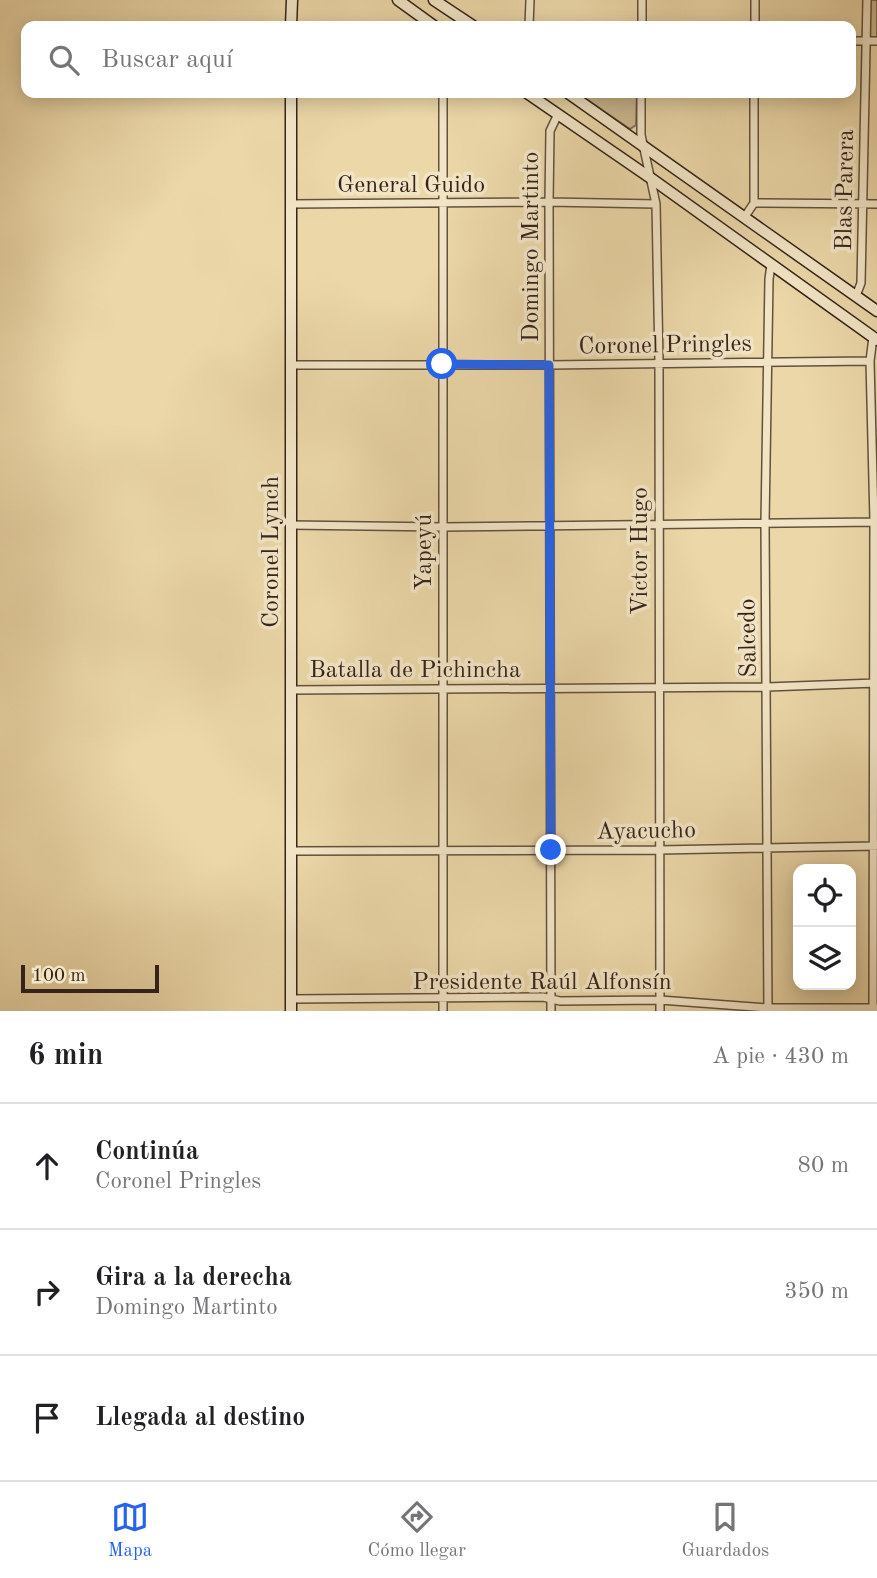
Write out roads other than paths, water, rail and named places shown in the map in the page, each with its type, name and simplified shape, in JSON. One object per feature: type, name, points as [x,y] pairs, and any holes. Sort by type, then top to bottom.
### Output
[{"type":"main road","points":[[291,21],[292,0]]},
{"type":"main road","points":[[398,0],[427,21]]},
{"type":"main road","points":[[434,0],[466,21]]},
{"type":"main road","name":"Coronel Lynch","points":[[291,98],[291,1005]]},
{"type":"main road","points":[[534,98],[875,339]]},
{"type":"main road","points":[[575,98],[877,311]]},
{"type":"street","points":[[529,21],[530,0]]},
{"type":"street","points":[[642,0],[642,21]]},
{"type":"street","points":[[755,0],[755,21]]},
{"type":"street","name":"Blas Parera","points":[[856,296],[861,283],[866,0]]},
{"type":"street","points":[[856,41],[877,41]]},
{"type":"street","name":"Yapeyú","points":[[443,98],[443,1011]]},
{"type":"street","name":"Victor Hugo","points":[[641,98],[643,147],[656,204],[659,362],[660,1011]]},
{"type":"street","points":[[744,218],[754,202],[754,98]]},
{"type":"street","name":"Domingo Martinto","points":[[551,1011],[550,131],[558,114]]},
{"type":"street","points":[[754,202],[877,204]]},
{"type":"street","name":"General Guido","points":[[291,204],[656,204]]},
{"type":"street","name":"Salcedo","points":[[768,1010],[765,523],[771,265]]},
{"type":"street","points":[[874,1009],[875,522],[870,361],[875,339]]},
{"type":"street","name":"Coronel Pringles","points":[[293,365],[870,361]]},
{"type":"street","points":[[290,526],[875,522]]},
{"type":"street","name":"Batalla de Pichincha","points":[[290,690],[767,687],[875,683]]},
{"type":"street","name":"Ayacucho","points":[[290,851],[659,850],[874,846]]},
{"type":"street","name":"Presidente Raúl Alfonsín","points":[[291,1005],[543,998],[560,1002],[660,1000],[768,1010],[874,1009]]}]
